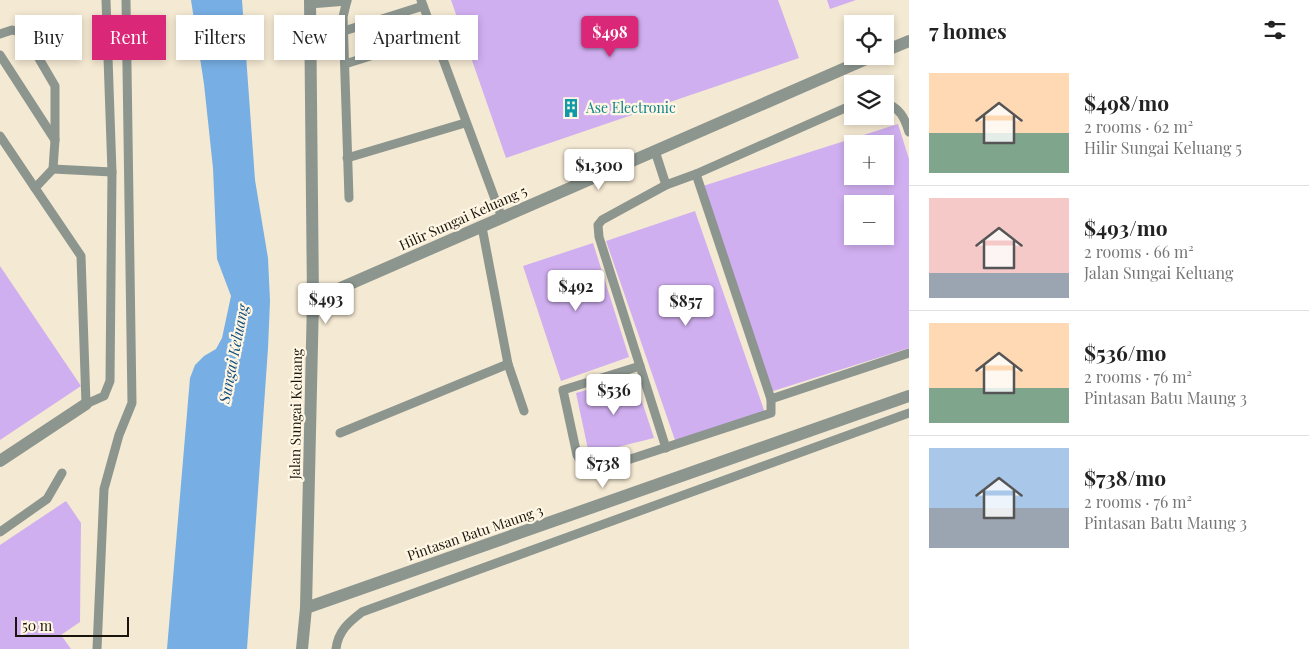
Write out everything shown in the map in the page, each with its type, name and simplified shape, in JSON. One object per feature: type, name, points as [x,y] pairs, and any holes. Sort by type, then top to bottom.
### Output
[{"type":"street","name":"Jalan Sungai Keluang","points":[[302,649],[306,608],[313,300],[310,2]]},
{"type":"street","points":[[894,47],[909,40]]},
{"type":"street","name":"Hilir Sungai Keluang 5","points":[[313,300],[853,65]]},
{"type":"street","name":"Pintasan Batu Maung 3","points":[[306,608],[909,396]]},
{"type":"street","points":[[0,461],[86,404]]},
{"type":"lane","points":[[0,136],[82,256],[86,404],[104,396],[110,381],[112,172],[106,0]]},
{"type":"lane","points":[[97,649],[104,489],[119,435],[132,403],[126,0]]},
{"type":"lane","points":[[310,2],[347,1],[343,15]]},
{"type":"lane","points":[[345,31],[422,3],[426,15]]},
{"type":"lane","points":[[0,34],[12,30],[24,33],[55,86],[55,140],[52,169],[35,188]]},
{"type":"lane","points":[[0,55],[55,140]]},
{"type":"lane","points":[[345,60],[349,198]]},
{"type":"lane","points":[[345,64],[358,60]]},
{"type":"lane","points":[[442,60],[464,123],[502,218]]},
{"type":"lane","points":[[894,106],[904,115],[909,132]]},
{"type":"lane","points":[[666,448],[597,230],[602,220],[666,185],[696,174],[844,109]]},
{"type":"lane","points":[[347,158],[464,123]]},
{"type":"lane","points":[[655,152],[666,185]]},
{"type":"lane","points":[[52,169],[112,172]]},
{"type":"lane","points":[[640,366],[564,389],[562,393],[577,455],[585,470],[591,472],[772,413],[771,398],[696,174]]},
{"type":"lane","points":[[482,227],[508,364],[524,411]]},
{"type":"lane","points":[[771,398],[909,353]]},
{"type":"lane","points":[[340,433],[508,364]]},
{"type":"lane","points":[[336,649],[337,640],[347,624],[362,612],[909,413]]},
{"type":"lane","points":[[0,532],[47,499],[62,473]]},
{"type":"water","points":[[191,0],[242,0],[243,15],[193,15]]},
{"type":"water","name":"Sungai Keluang","points":[[200,60],[246,60],[255,180],[268,258],[270,301],[268,348],[247,649],[167,649],[190,378],[195,365],[204,356],[216,349],[222,338],[231,296],[217,259],[213,168]]},
{"type":"building","name":"Ase Electronic","points":[[451,0],[778,0],[799,58],[506,158],[472,60],[478,60],[478,15],[456,15]]},
{"type":"building","points":[[827,0],[856,0],[830,9]]},
{"type":"building","points":[[898,124],[909,159],[909,348],[770,392],[703,186],[844,141],[844,185],[894,185],[894,135],[863,135]]},
{"type":"building","points":[[695,211],[765,413],[676,443],[606,241]]},
{"type":"building","points":[[593,243],[629,357],[561,381],[523,266]]},
{"type":"building","points":[[0,266],[81,386],[0,440]]},
{"type":"building","points":[[634,377],[654,438],[589,454],[576,393]]},
{"type":"building","points":[[66,501],[81,523],[80,622],[61,635],[71,649],[0,649],[0,545]]},
{"type":"place","name":"Ase Electronic","points":[[571,108]]}]
